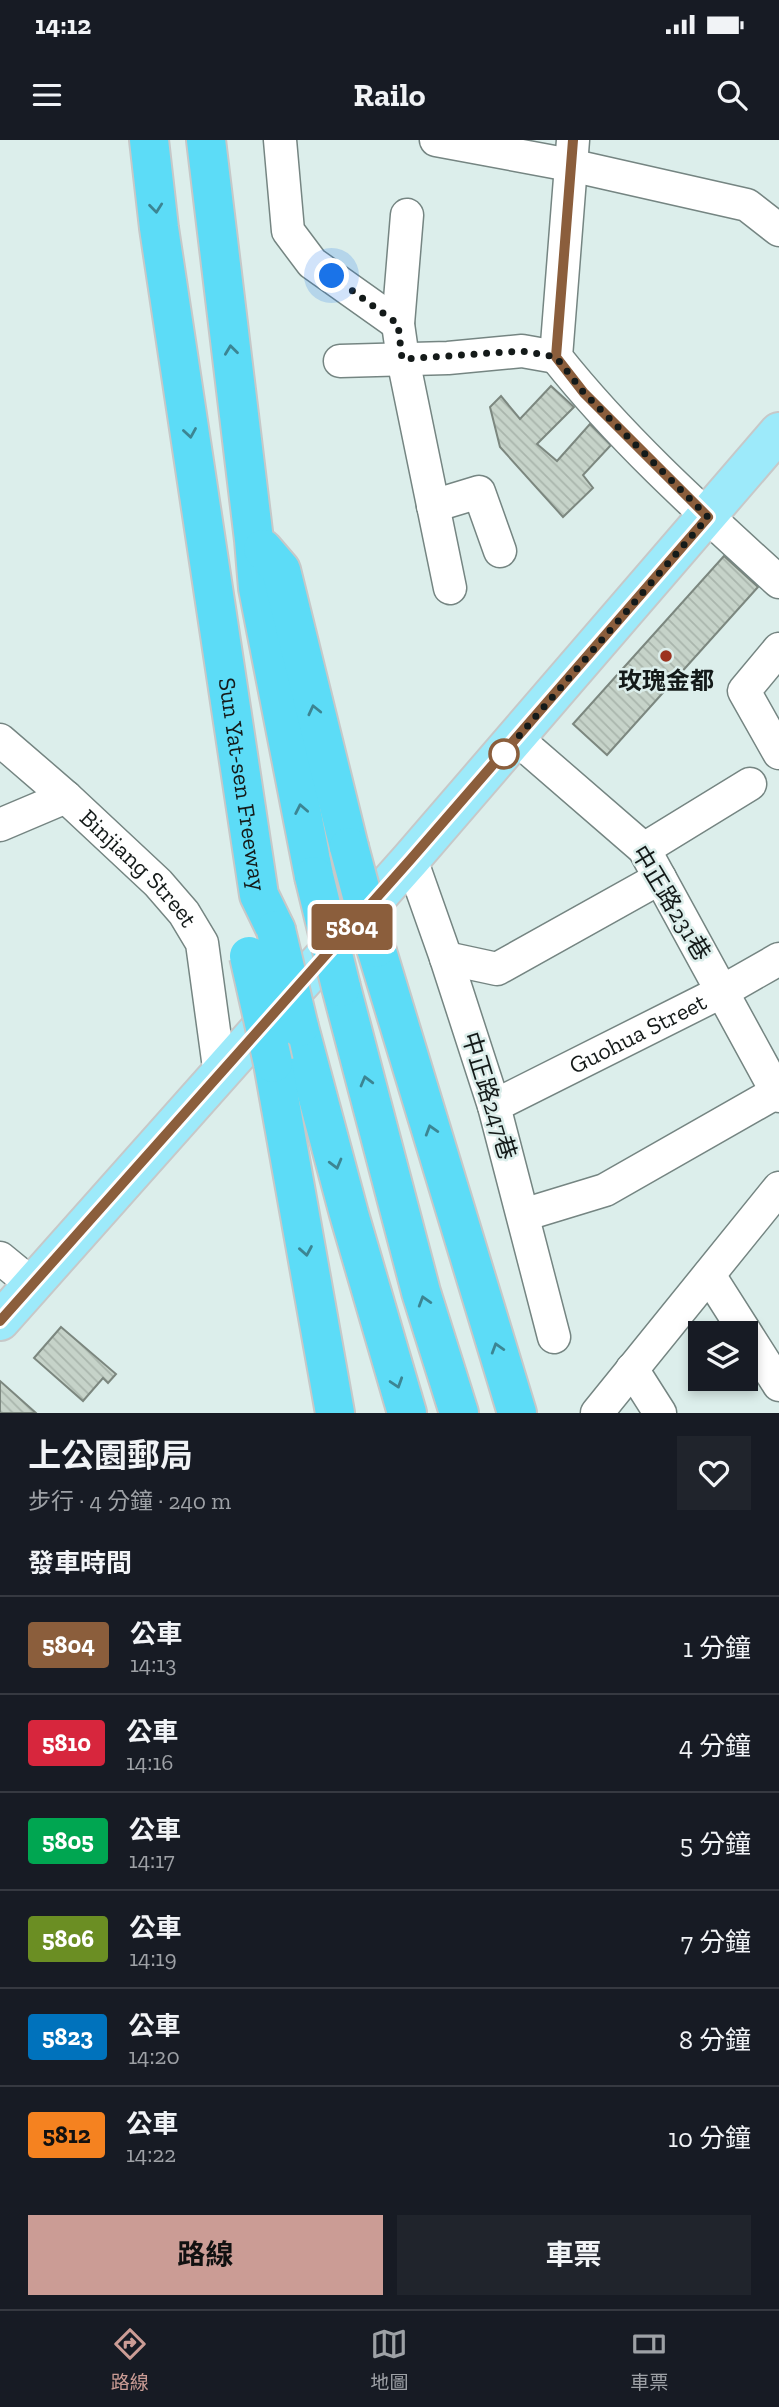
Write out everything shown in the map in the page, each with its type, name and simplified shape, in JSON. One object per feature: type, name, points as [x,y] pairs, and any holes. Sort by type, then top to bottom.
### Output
[{"type":"highway","name":"Sun Yat-sen Freeway","points":[[149,140],[159,228],[260,895],[276,930],[349,1214],[407,1413]]},
{"type":"highway","name":"Sun Yat-sen Freeway","points":[[206,140],[258,588],[314,876],[421,1292],[459,1413]]},
{"type":"highway","points":[[254,540],[281,570],[376,948],[517,1413]]},
{"type":"highway","points":[[260,895],[249,956],[272,1063],[335,1413]]},
{"type":"main road","points":[[0,1321],[517,739],[779,432]]},
{"type":"street","points":[[280,140],[288,231],[312,263],[398,324]]},
{"type":"street","points":[[436,140],[572,153],[747,205],[779,230]]},
{"type":"street","points":[[556,357],[572,153]]},
{"type":"street","points":[[407,215],[398,324],[402,359],[450,588]]},
{"type":"street","points":[[340,362],[522,351],[556,357],[584,393],[708,517],[779,582]]},
{"type":"street","points":[[433,506],[479,492],[500,551]]},
{"type":"street","points":[[779,649],[744,691],[779,752]]},
{"type":"street","name":"中正路231巷","points":[[517,739],[644,849],[778,1094]]},
{"type":"street","name":"Binjiang Street","points":[[0,740],[158,883],[184,913],[202,943],[220,1075]]},
{"type":"street","points":[[644,849],[750,784]]},
{"type":"street","points":[[0,825],[65,797]]},
{"type":"street","name":"中正路247巷","points":[[411,859],[494,1106],[555,1337]]},
{"type":"street","points":[[446,958],[497,970],[660,878]]},
{"type":"street","name":"Guohua Street","points":[[494,1106],[723,991],[779,958]]},
{"type":"street","points":[[523,1215],[605,1190],[778,1094]]},
{"type":"street","points":[[597,1413],[779,1188]]},
{"type":"street","points":[[0,1258],[33,1285]]},
{"type":"street","points":[[709,1275],[779,1385]]},
{"type":"street","points":[[632,1369],[660,1413]]},
{"type":"building","points":[[551,386],[574,407],[537,444],[557,461],[590,424],[611,445],[583,475],[593,488],[563,517],[500,447],[490,407],[501,396],[520,419]]},
{"type":"building","name":"玫瑰金都","points":[[724,556],[758,587],[607,755],[573,724]]},
{"type":"building","points":[[61,1327],[116,1374],[108,1383],[103,1378],[83,1401],[34,1358]]},
{"type":"building","points":[[0,1381],[36,1413],[0,1413]]},
{"type":"bus line","name":"5804","points":[[0,1321],[517,739],[708,517],[584,393],[556,357],[573,140]]},
{"type":"place","name":"玫瑰金都","points":[[666,656]]},
{"type":"route","points":[[332,276],[398,324],[402,359],[522,351],[556,357],[584,393],[708,517],[499,759],[504,754]]}]
